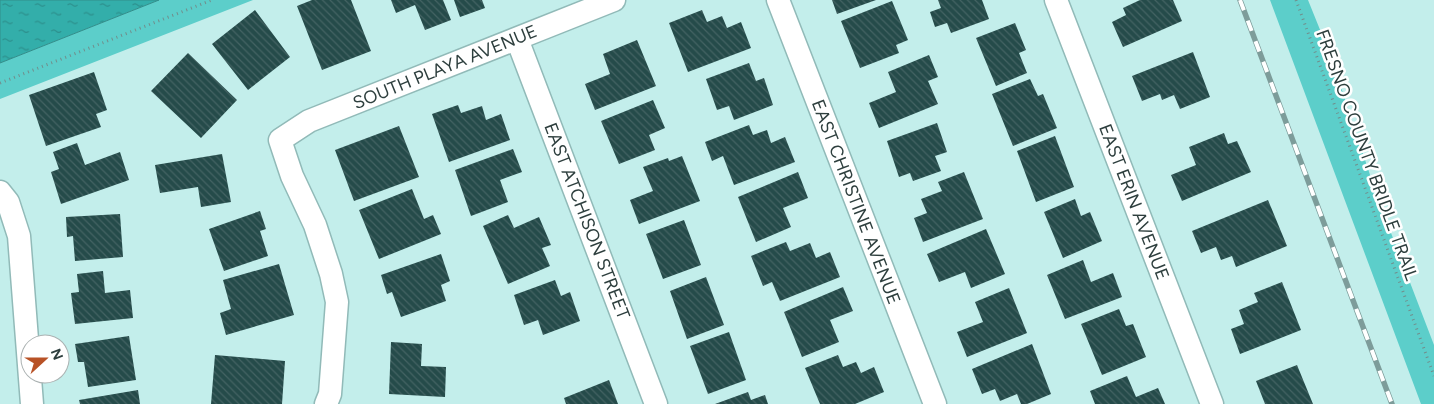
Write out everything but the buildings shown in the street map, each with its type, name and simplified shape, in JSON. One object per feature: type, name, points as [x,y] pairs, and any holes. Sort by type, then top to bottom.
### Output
[{"type":"street","name":"SOUTH PLAYA AVENUE","points":[[326,404],[330,394],[337,302],[331,274],[316,226],[292,176],[280,140],[308,121],[614,0]]},
{"type":"street","name":"EAST CHRISTINE AVENUE","points":[[778,0],[935,404]]},
{"type":"street","name":"EAST ERIN AVENUE","points":[[1056,0],[1212,404]]},
{"type":"street","name":"EAST ATCHISON STREET","points":[[517,39],[656,404]]},
{"type":"street","points":[[0,192],[8,202],[19,236],[32,404]]},
{"type":"path","points":[[0,83],[212,0]]},
{"type":"path","name":"FRESNO COUNTY BRIDLE TRAIL","points":[[1296,0],[1434,376]]},
{"type":"shaded area","points":[[159,0],[253,0],[0,99],[0,63]]},
{"type":"shaded area","points":[[1270,0],[1308,0],[1331,57],[1378,199],[1434,345],[1434,404],[1421,404]]},
{"type":"water","points":[[0,0],[159,0],[0,63]]},
{"type":"railway","points":[[1240,0],[1392,404]]}]
